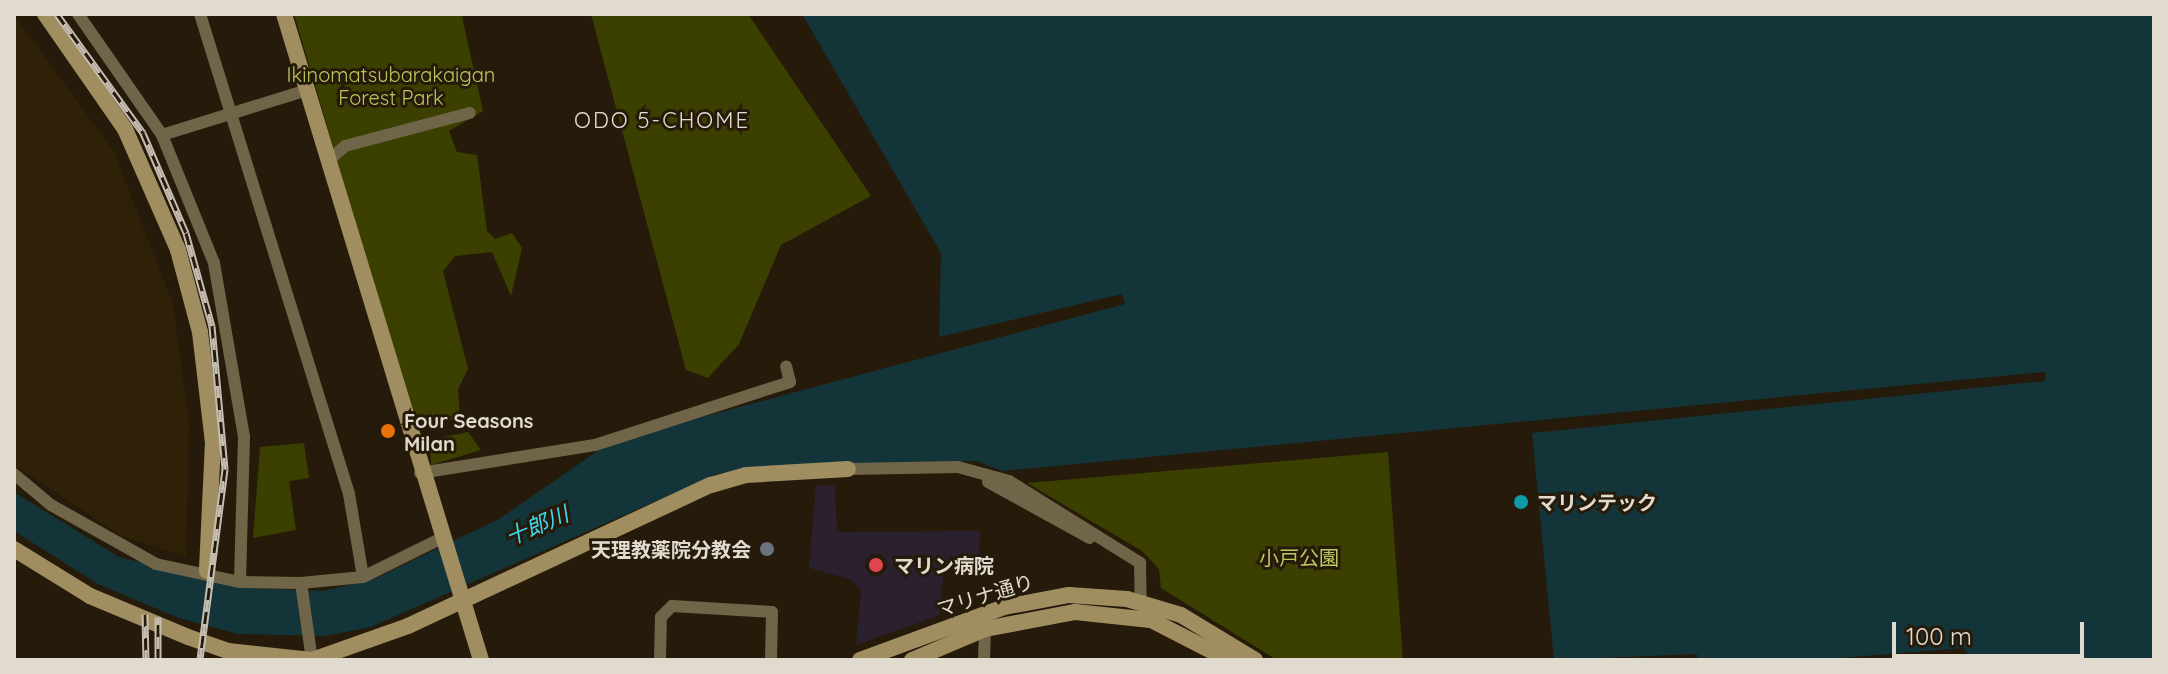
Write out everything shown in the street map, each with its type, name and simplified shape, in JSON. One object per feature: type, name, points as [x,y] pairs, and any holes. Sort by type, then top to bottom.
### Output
[{"type":"street","points":[[45,14],[125,129],[178,250],[200,332],[213,442],[207,571]]},
{"type":"street","points":[[78,14],[162,135],[214,263],[229,319],[244,437],[240,582]]},
{"type":"street","points":[[200,14],[349,494],[363,577]]},
{"type":"street","points":[[284,14],[440,539],[481,660]]},
{"type":"street","points":[[162,135],[307,90]]},
{"type":"street","points":[[329,160],[345,146],[470,113]]},
{"type":"street","points":[[420,473],[595,445],[790,382],[786,366]]},
{"type":"street","points":[[14,549],[90,596],[188,637],[242,653],[310,655],[460,602],[711,485],[775,471],[981,471],[1113,546],[1145,571],[1141,602]]},
{"type":"street","points":[[14,474],[119,547],[156,564],[207,571],[240,582],[302,588],[363,577],[440,539]]},
{"type":"street","points":[[302,588],[310,655]]},
{"type":"street","name":"マリナ通り","points":[[860,660],[1034,599],[1141,602],[1215,632],[1255,660]]},
{"type":"street","points":[[660,660],[661,617],[672,606],[772,612],[771,660]]},
{"type":"street","name":"マリナ通り","points":[[912,660],[985,629],[1075,612],[1119,614],[1180,631],[1225,659]]},
{"type":"street","points":[[984,660],[985,629]]},
{"type":"shaded area","points":[[14,15],[113,150],[173,304],[189,423],[186,557],[122,536],[14,465]]},
{"type":"shaded area","name":"マリン病院","points":[[816,485],[835,486],[837,532],[980,531],[979,557],[944,562],[940,615],[856,645],[861,590],[850,579],[809,568]]},
{"type":"green space","name":"Ikinomatsubarakaigan Forest Park","points":[[294,14],[469,14],[462,17],[483,111],[449,131],[457,152],[477,155],[487,231],[495,239],[512,233],[522,248],[511,296],[492,252],[455,256],[443,271],[468,369],[458,389],[460,419],[415,424]]},
{"type":"green space","points":[[591,14],[748,14],[871,196],[781,245],[739,344],[708,378],[686,370]]},
{"type":"green space","points":[[468,432],[481,450],[431,465],[430,440]]},
{"type":"green space","points":[[304,443],[309,478],[289,481],[296,530],[253,538],[260,447]]},
{"type":"green space","name":"小戸公園","points":[[1388,452],[1403,660],[1277,660],[1161,588],[1159,569],[1142,551],[1027,483]]},
{"type":"water","name":"十郎川","points":[[802,14],[2154,14],[2154,660],[1970,660],[1964,648],[1814,660],[1698,660],[1697,654],[1554,660],[1532,433],[2045,381],[2045,372],[1002,471],[977,461],[748,468],[717,474],[371,627],[325,636],[238,634],[179,618],[98,584],[14,531],[14,492],[119,557],[246,588],[323,591],[374,579],[499,519],[612,441],[1125,304],[1122,294],[939,337],[941,253]]},
{"type":"railway","points":[[57,14],[143,133],[186,233],[212,326],[225,469],[200,660]]},
{"type":"railway","points":[[145,614],[146,660]]},
{"type":"railway","points":[[158,617],[158,660]]},
{"type":"place","name":"Four Seasons Milan","points":[[388,431]]},
{"type":"place","name":"マリンテック","points":[[1521,502]]},
{"type":"place","name":"天理教薬院分教会","points":[[767,549]]},
{"type":"place","name":"マリン病院","points":[[876,565]]},
{"type":"district","name":"ODO 5-CHOME","points":[[662,121]]}]
